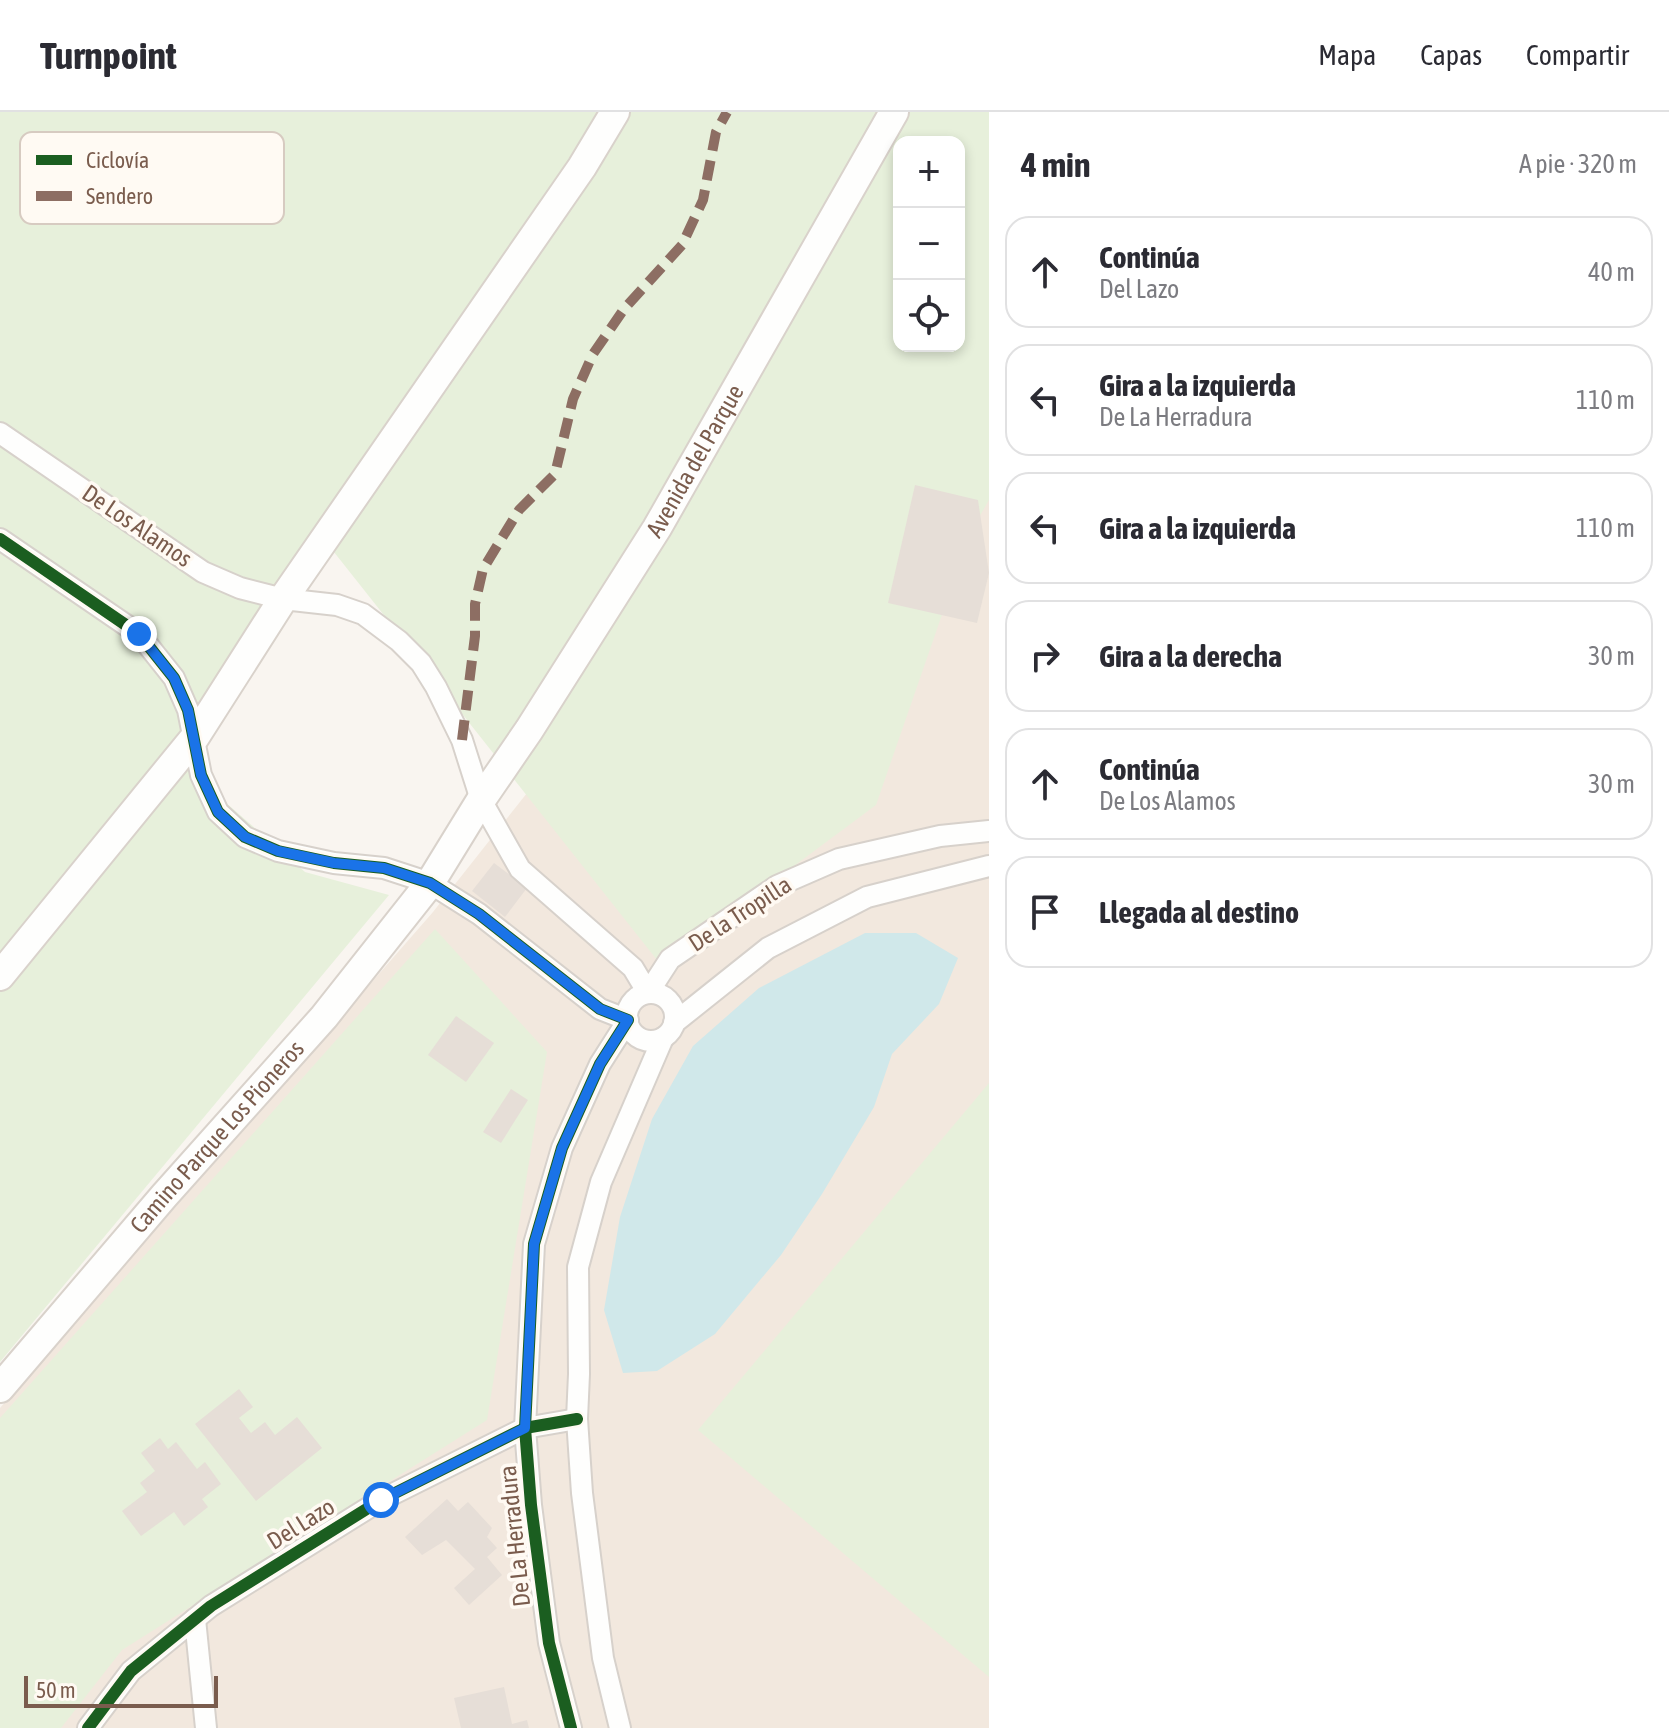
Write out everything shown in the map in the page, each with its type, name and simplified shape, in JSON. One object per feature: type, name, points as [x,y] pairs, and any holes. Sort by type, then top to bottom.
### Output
[{"type":"main road","points":[[0,976],[195,737],[283,599],[573,181],[615,112]]},
{"type":"main road","name":"Avenida del Parque","points":[[481,800],[657,528],[894,112]]},
{"type":"main road","points":[[430,883],[481,800]]},
{"type":"main road","name":"Camino Parque Los Pioneros","points":[[0,1388],[164,1196],[324,1017],[430,883]]},
{"type":"street","name":"De Los Alamos","points":[[0,433],[203,572],[240,588],[283,599]]},
{"type":"street","points":[[0,539],[139,634],[174,678],[188,710],[201,775],[218,812],[245,837],[278,851],[334,863],[384,868],[430,883],[479,914],[600,1009],[628,1020]]},
{"type":"street","points":[[283,599],[337,605],[363,614],[399,641],[421,663],[462,740],[481,800],[520,869],[633,968],[648,993]]},
{"type":"street","name":"De la Tropilla","points":[[648,993],[670,959],[777,886],[839,859],[940,836],[989,831]]},
{"type":"street","name":"De la Tropilla","points":[[668,1031],[768,948],[867,897],[989,866]]},
{"type":"street","points":[[620,1728],[603,1658],[582,1493],[577,1419],[578,1267],[601,1182],[668,1031],[672,1005],[658,994],[648,993],[633,1002],[628,1020],[630,1028],[645,1040],[668,1031]]},
{"type":"street","name":"De La Herradura","points":[[571,1728],[549,1643],[531,1505],[525,1428],[534,1244],[562,1148],[600,1064],[628,1020]]},
{"type":"street","name":"Del Lazo","points":[[88,1728],[131,1671],[211,1606],[381,1500],[525,1428],[577,1419]]},
{"type":"street","points":[[195,1619],[206,1728]]},
{"type":"shaded area","points":[[989,112],[989,1728],[0,1728],[0,1408],[433,912],[614,683],[894,352],[965,352],[965,136]]},
{"type":"green space","points":[[0,112],[989,112],[989,500],[971,531],[876,805],[661,965],[326,542],[168,752],[305,872],[389,895],[0,1362]]},
{"type":"green space","points":[[435,929],[547,1052],[487,1420],[122,1650],[61,1728],[0,1728],[0,1418]]},
{"type":"green space","points":[[989,1083],[989,1677],[698,1430]]},
{"type":"water","points":[[865,933],[916,933],[958,958],[939,1004],[892,1054],[874,1107],[822,1194],[781,1255],[715,1334],[657,1371],[623,1373],[604,1310],[620,1217],[652,1119],[693,1046],[759,988]]},
{"type":"building","points":[[915,485],[978,500],[989,573],[977,623],[888,603]]},
{"type":"building","points":[[494,863],[527,888],[505,917],[472,891]]},
{"type":"building","points":[[456,1016],[494,1043],[466,1082],[428,1055]]},
{"type":"building","points":[[511,1089],[528,1100],[501,1143],[483,1132]]},
{"type":"building","points":[[239,1389],[253,1407],[239,1418],[251,1433],[265,1422],[275,1435],[297,1417],[322,1448],[256,1501],[195,1424]]},
{"type":"building","points":[[160,1438],[168,1449],[176,1442],[197,1469],[205,1462],[221,1484],[202,1499],[208,1507],[184,1526],[174,1512],[141,1536],[122,1511],[147,1492],[140,1483],[155,1471],[141,1453]]},
{"type":"building","points":[[447,1499],[458,1511],[468,1502],[492,1528],[487,1537],[497,1548],[487,1557],[502,1575],[469,1605],[454,1588],[475,1569],[446,1540],[422,1555],[405,1537]]},
{"type":"building","points":[[504,1687],[512,1724],[527,1720],[529,1728],[461,1728],[454,1698]]},
{"type":"marked path","points":[[462,740],[475,636],[475,604],[483,569],[519,510],[555,474],[573,399],[593,354],[624,309],[682,245],[703,200],[716,132],[727,112]]},
{"type":"cycle path","points":[[0,539],[139,634],[174,678],[188,710],[201,775],[218,812],[245,837],[278,851],[334,863],[384,868],[430,883],[479,914],[600,1009],[628,1020],[600,1064],[562,1148],[534,1244],[525,1428],[531,1505],[549,1643],[571,1728]]},
{"type":"cycle path","points":[[88,1728],[131,1671],[211,1606],[381,1500],[525,1428],[577,1419]]},
{"type":"route","points":[[139,634],[174,678],[188,710],[201,775],[218,812],[245,837],[278,851],[334,863],[384,868],[430,883],[479,914],[600,1009],[628,1020],[600,1064],[562,1148],[534,1244],[525,1428],[381,1500]]}]
